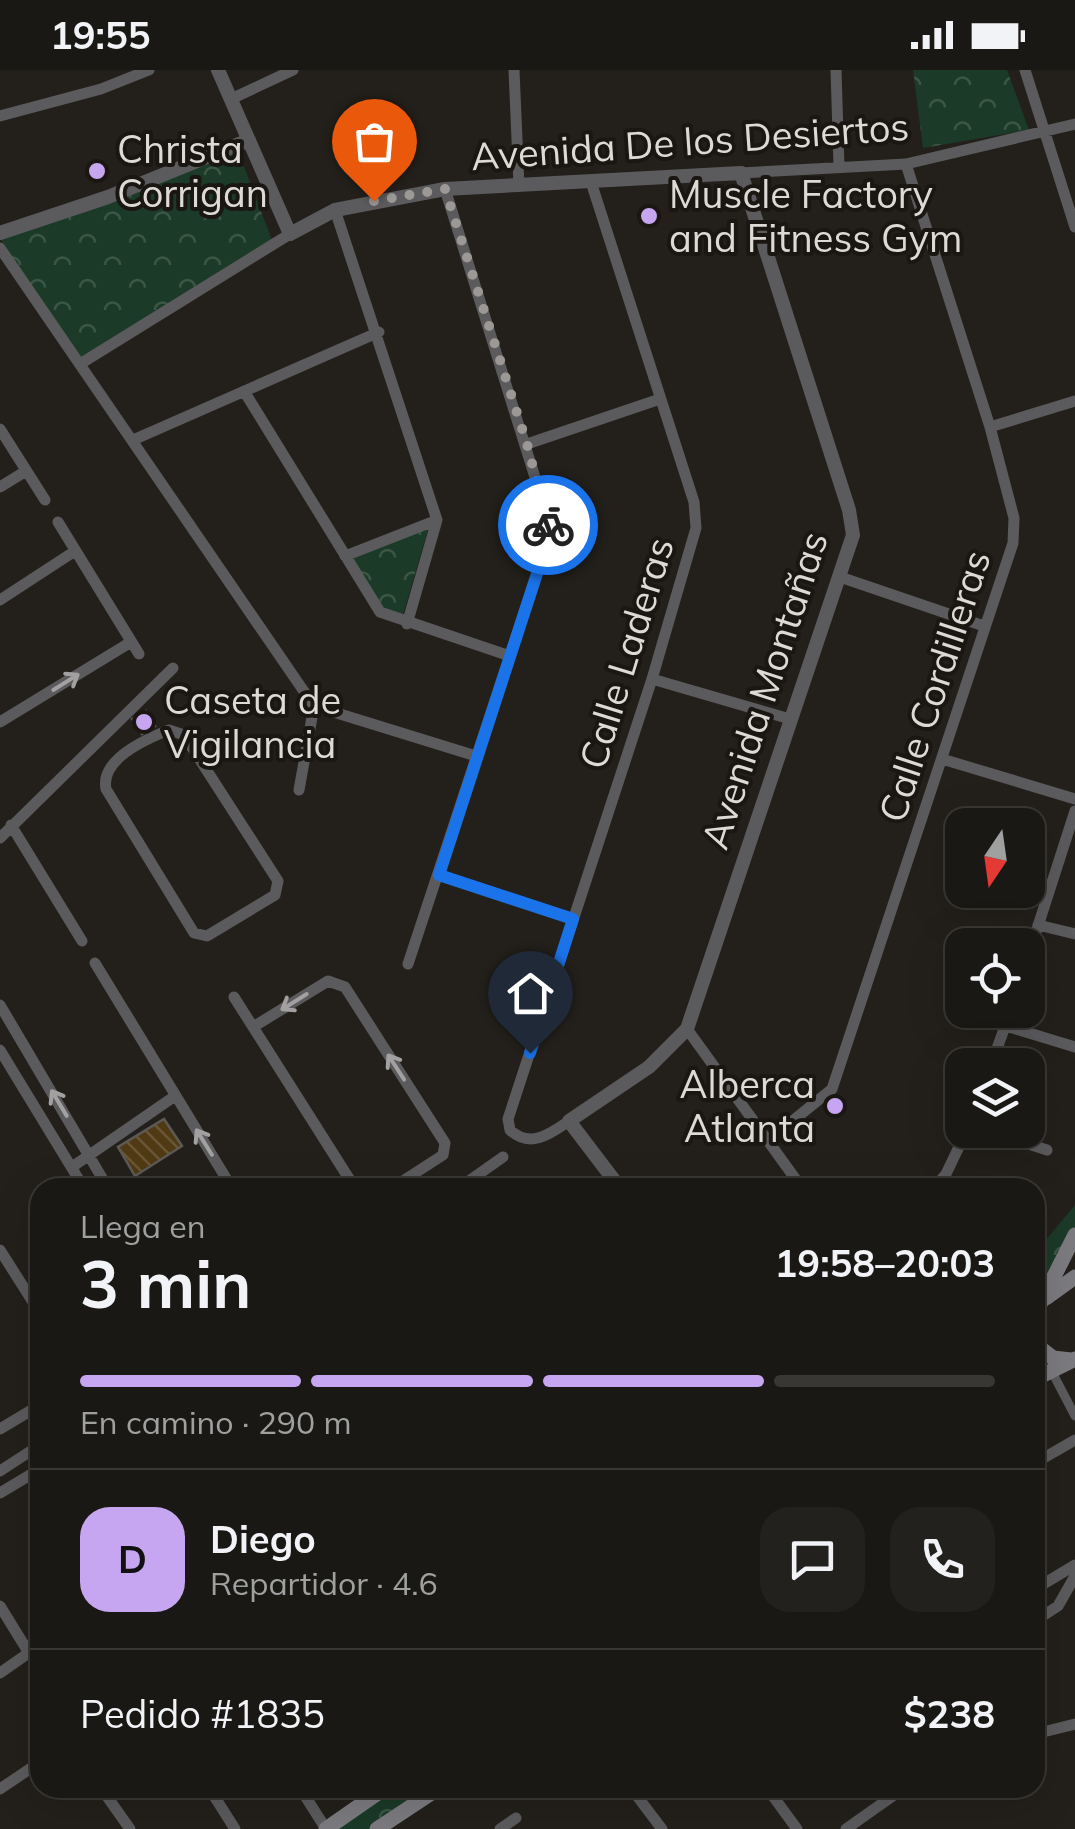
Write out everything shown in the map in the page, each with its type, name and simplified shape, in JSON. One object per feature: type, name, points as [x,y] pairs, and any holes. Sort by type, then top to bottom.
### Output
[{"type":"main road","points":[[1045,1293],[1075,1235]]},
{"type":"main road","points":[[1045,1302],[1075,1277]]},
{"type":"main road","points":[[1045,1352],[1053,1358],[1073,1360]]},
{"type":"main road","points":[[1045,1373],[1073,1360]]},
{"type":"main road","points":[[326,1829],[371,1798]]},
{"type":"main road","points":[[377,1829],[424,1798]]},
{"type":"street","points":[[0,116],[150,70]]},
{"type":"street","points":[[218,70],[290,234]]},
{"type":"street","points":[[231,100],[293,70]]},
{"type":"street","points":[[514,70],[519,186]]},
{"type":"street","points":[[836,70],[839,167]]},
{"type":"street","points":[[1025,70],[1075,227]]},
{"type":"street","name":"Avenida De los Desiertos","points":[[80,364],[335,210],[445,189],[906,164],[1075,124]]},
{"type":"street","points":[[0,233],[108,197],[250,140]]},
{"type":"street","name":"Calle Cordilleras","points":[[769,1140],[832,1089],[1014,543],[1014,518],[990,427],[906,164]]},
{"type":"street","name":"Avenida Montañas","points":[[518,1138],[541,1139],[569,1122],[649,1067],[686,1028],[854,535],[850,510],[740,173]]},
{"type":"street","name":"Calle Laderas","points":[[518,1138],[508,1120],[652,679],[696,528],[694,502],[591,182]]},
{"type":"street","points":[[408,964],[510,656],[548,519],[445,189]]},
{"type":"street","points":[[335,210],[379,332],[437,520],[407,624]]},
{"type":"street","points":[[0,248],[314,706],[476,756]]},
{"type":"street","points":[[133,440],[379,332]]},
{"type":"street","points":[[244,391],[369,600],[380,612],[510,656]]},
{"type":"street","points":[[527,444],[660,399]]},
{"type":"street","points":[[990,427],[1075,401]]},
{"type":"street","points":[[0,429],[46,500]]},
{"type":"street","points":[[0,487],[26,471]]},
{"type":"street","points":[[345,556],[437,520]]},
{"type":"street","points":[[58,522],[140,654]]},
{"type":"street","points":[[0,600],[75,550]]},
{"type":"street","points":[[840,578],[984,626]]},
{"type":"street","points":[[0,722],[131,642]]},
{"type":"street","points":[[0,838],[173,668]]},
{"type":"street","points":[[652,679],[790,720]]},
{"type":"street","points":[[298,790],[314,706]]},
{"type":"street","points":[[122,720],[136,744]]},
{"type":"street","points":[[168,730],[184,735],[278,881],[275,894],[206,936],[194,932],[106,789],[108,772],[136,744],[168,730]]},
{"type":"street","points":[[942,758],[1075,799]]},
{"type":"street","points":[[1037,928],[1075,810]]},
{"type":"street","points":[[10,825],[82,941]]},
{"type":"street","points":[[439,875],[573,919]]},
{"type":"street","points":[[1038,925],[1075,934]]},
{"type":"street","points":[[95,963],[226,1178]]},
{"type":"street","points":[[253,1028],[328,982],[345,987],[445,1143],[442,1154],[417,1178]]},
{"type":"street","points":[[234,997],[348,1178]]},
{"type":"street","points":[[0,1004],[103,1178]]},
{"type":"street","points":[[686,1028],[795,1178]]},
{"type":"street","points":[[1013,1028],[1075,1047]]},
{"type":"street","points":[[0,1050],[78,1178]]},
{"type":"street","points":[[72,1167],[175,1096]]},
{"type":"street","points":[[569,1122],[612,1178]]},
{"type":"street","points":[[943,1178],[958,1148]]},
{"type":"street","points":[[1041,1148],[1047,1150]]},
{"type":"street","points":[[473,1178],[503,1157]]},
{"type":"street","points":[[0,1250],[4,1265],[30,1300]]},
{"type":"street","points":[[1050,1370],[1075,1416]]},
{"type":"street","points":[[1,1434],[30,1412]]},
{"type":"street","points":[[1045,1458],[1075,1440]]},
{"type":"street","points":[[0,1471],[30,1452]]},
{"type":"street","points":[[0,1494],[30,1474]]},
{"type":"street","points":[[1045,1583],[1075,1565]]},
{"type":"street","points":[[1045,1614],[1058,1606],[1075,1576]]},
{"type":"street","points":[[0,1606],[30,1644]]},
{"type":"street","points":[[0,1673],[30,1652]]},
{"type":"street","points":[[1045,1732],[1075,1724]]},
{"type":"street","points":[[0,1788],[30,1768]]},
{"type":"street","points":[[108,1798],[130,1829]]},
{"type":"street","points":[[215,1798],[234,1829]]},
{"type":"street","points":[[306,1798],[326,1829]]},
{"type":"street","points":[[637,1798],[656,1827]]},
{"type":"street","points":[[775,1798],[797,1829]]},
{"type":"street","points":[[846,1829],[890,1798]]},
{"type":"street","points":[[500,1829],[516,1818]]},
{"type":"green space","points":[[913,70],[1007,70],[1029,130],[923,148]]},
{"type":"green space","points":[[238,151],[272,240],[79,360],[0,238]]},
{"type":"green space","points":[[429,526],[402,618],[383,608],[350,557]]},
{"type":"green space","points":[[1075,1205],[1075,1234],[1045,1288],[1045,1241]]},
{"type":"green space","points":[[377,1798],[416,1798],[370,1829],[332,1829]]},
{"type":"building","name":"Caseta de Vigilancia","points":[[146,711],[155,726],[142,734],[132,719]]},
{"type":"building","points":[[164,1119],[182,1146],[135,1176],[118,1147]]},
{"type":"way so far","points":[[374,201],[445,189],[527,444],[548,525]]},
{"type":"place","name":"Christa Corrigan","points":[[97,171]]},
{"type":"place","name":"Muscle Factory and Fitness Gym","points":[[649,216]]},
{"type":"place","name":"Caseta de Vigilancia","points":[[144,722]]},
{"type":"place","name":"Alberca Atlanta","points":[[835,1106]]},
{"type":"route","points":[[530,1053],[573,919],[439,875],[546,546],[548,525]]}]
